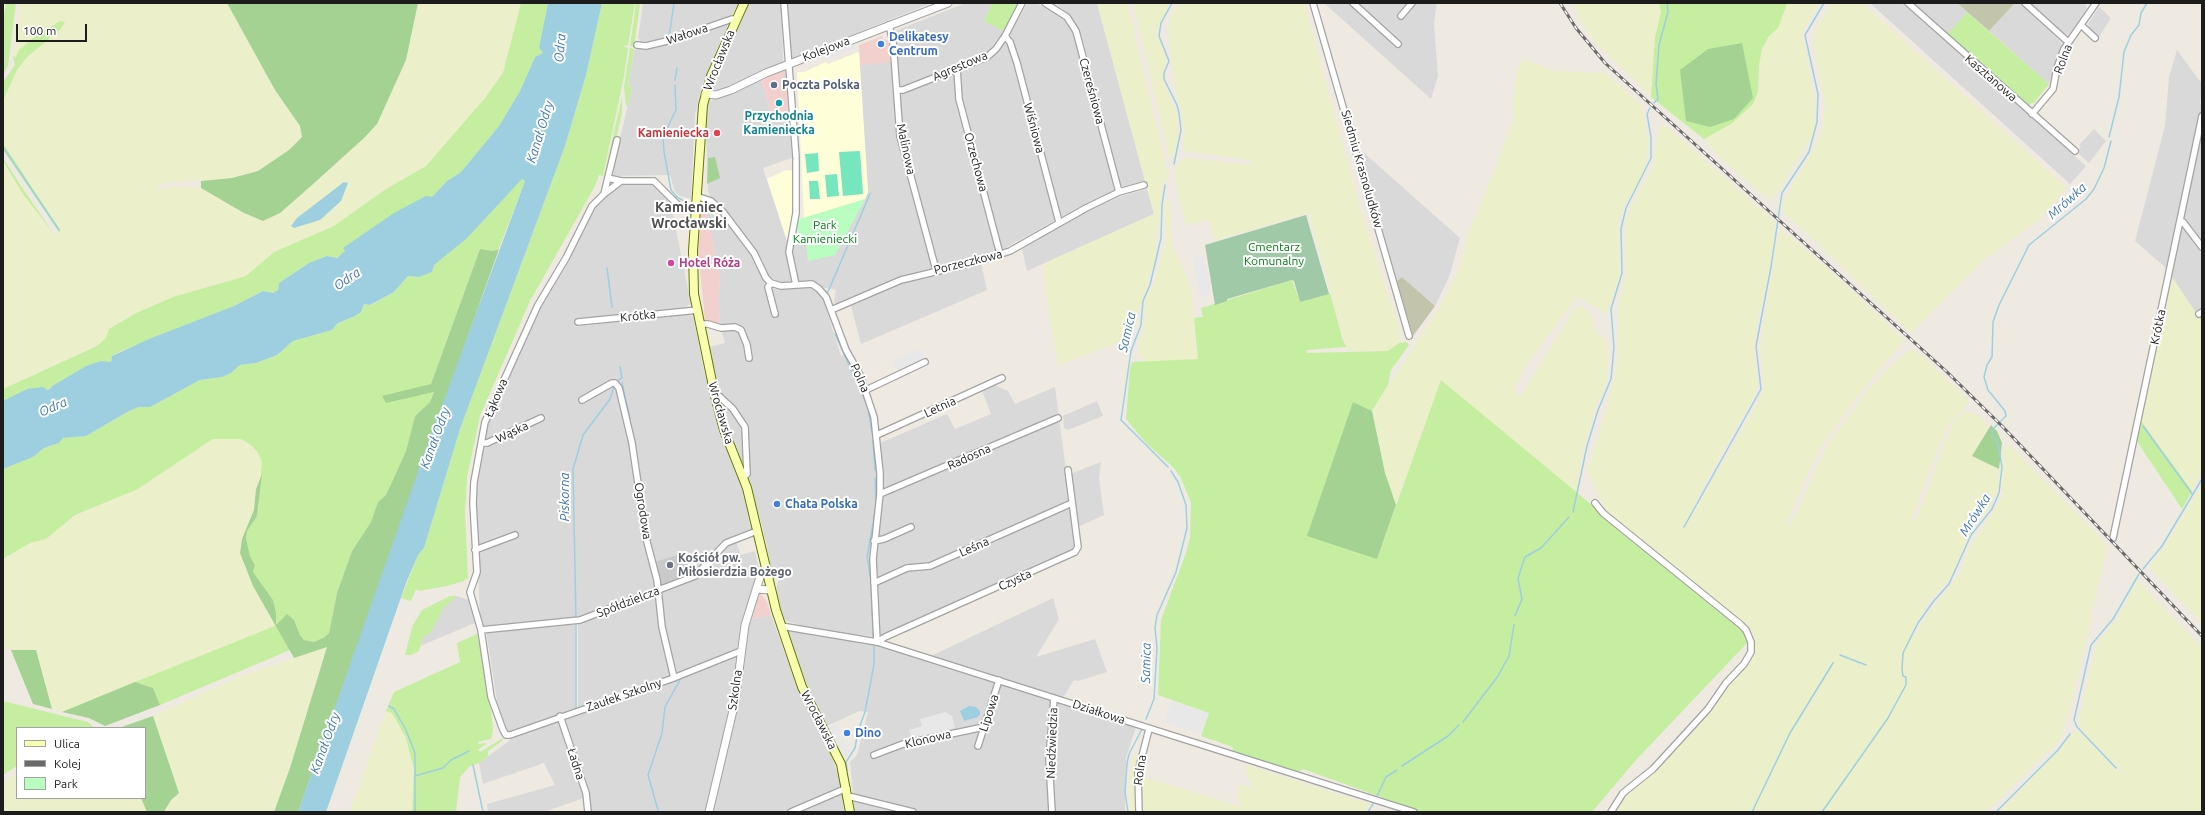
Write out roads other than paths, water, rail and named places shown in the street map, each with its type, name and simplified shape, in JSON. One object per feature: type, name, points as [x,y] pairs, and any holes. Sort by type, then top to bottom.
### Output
[{"type":"main road","name":"Wrocławska","points":[[744,3],[711,76],[705,94],[701,116],[692,277],[715,396],[724,430],[743,478],[770,590],[802,687],[836,752],[847,792],[850,812]]},
{"type":"street","points":[[784,3],[796,158],[796,212],[789,252],[796,285]]},
{"type":"street","name":"Kolejowa","points":[[705,94],[716,95],[731,90],[788,64],[948,3]]},
{"type":"street","name":"Agrestowa","points":[[897,90],[903,90],[957,69],[987,56],[996,50],[1022,3]]},
{"type":"street","name":"Czereśniowa","points":[[1045,3],[1067,17],[1076,31],[1119,192]]},
{"type":"street","name":"Siedmiu Krasnoludków","points":[[1313,3],[1410,336]]},
{"type":"street","points":[[1353,3],[1398,44]]},
{"type":"street","points":[[1401,16],[1412,3]]},
{"type":"street","name":"Kasztanowa","points":[[1908,3],[2075,151]]},
{"type":"street","points":[[2025,3],[2068,42]]},
{"type":"street","name":"Rolna","points":[[2032,114],[2054,89],[2057,68],[2068,42],[2081,25],[2093,4]]},
{"type":"street","name":"Wałowa","points":[[637,45],[646,46],[672,40],[732,19],[736,20]]},
{"type":"street","name":"Malinowa","points":[[889,25],[893,42],[900,136],[936,270]]},
{"type":"street","points":[[2081,25],[2095,38]]},
{"type":"street","name":"Wiśniowa","points":[[1005,36],[1010,42],[1017,63],[1059,222]]},
{"type":"street","name":"Orzechowa","points":[[957,69],[959,99],[1000,254]]},
{"type":"street","name":"Krótka","points":[[2113,538],[2180,221],[2199,139],[2202,116]]},
{"type":"street","name":"Łąkowa","points":[[506,735],[492,697],[480,630],[470,592],[477,572],[475,550],[474,482],[485,422],[524,332],[566,258],[585,218],[592,206],[604,194],[617,140]]},
{"type":"street","points":[[608,178],[621,181],[654,181],[679,206],[695,211]]},
{"type":"street","points":[[604,194],[621,181]]},
{"type":"street","name":"Porzeczkowa","points":[[831,310],[900,280],[1010,251],[1059,222],[1119,192],[1144,185]]},
{"type":"street","points":[[696,196],[711,201],[723,212],[754,253],[766,278],[771,283],[768,287],[775,314]]},
{"type":"street","points":[[2180,221],[2183,222],[2202,247]]},
{"type":"street","name":"Polna","points":[[771,283],[781,286],[807,284],[816,286],[826,297],[846,350],[866,390],[872,408],[877,435],[880,494],[874,541],[874,583],[877,642]]},
{"type":"street","name":"Krótka","points":[[578,322],[698,310]]},
{"type":"street","points":[[700,324],[708,324],[721,328],[735,327],[741,330],[747,345],[749,358]]},
{"type":"street","points":[[866,390],[925,362]]},
{"type":"street","name":"Letnia","points":[[877,435],[1002,378]]},
{"type":"street","name":"Ogrodowa","points":[[582,400],[612,383],[619,388],[632,442],[646,538],[659,591],[662,627],[674,678]]},
{"type":"street","points":[[715,396],[720,396],[733,409],[745,427],[747,474],[743,478]]},
{"type":"street","name":"Wąska","points":[[482,443],[487,443],[542,418]]},
{"type":"street","name":"Radosna","points":[[880,494],[1058,418]]},
{"type":"street","name":"Czysta","points":[[877,642],[885,637],[1075,552],[1078,547],[1068,470]]},
{"type":"street","name":"Leśna","points":[[874,583],[907,568],[930,566],[1072,503]]},
{"type":"street","points":[[1595,503],[1603,513],[1740,624],[1746,630],[1751,642],[1751,652],[1744,664],[1726,683],[1708,709],[1652,768],[1623,793],[1611,812]]},
{"type":"street","points":[[874,541],[884,539],[911,527]]},
{"type":"street","name":"Spółdzielcza","points":[[480,630],[575,622],[695,576],[705,568],[726,543],[757,531]]},
{"type":"street","points":[[475,550],[515,535]]},
{"type":"street","name":"Szkolna","points":[[709,812],[735,702],[745,625],[760,577],[766,571]]},
{"type":"street","points":[[756,589],[770,590]]},
{"type":"street","name":"Działkowa","points":[[781,626],[877,642],[1414,812]]},
{"type":"street","name":"Zaułek Szkolny","points":[[506,735],[674,678],[741,651]]},
{"type":"street","name":"Lipowa","points":[[978,746],[999,680]]},
{"type":"street","name":"Niedźwiedzia","points":[[1052,812],[1049,759],[1054,698]]},
{"type":"street","name":"Ładna","points":[[560,716],[586,793],[588,812]]},
{"type":"street","name":"Klonowa","points":[[874,755],[903,744],[984,727]]},
{"type":"street","name":"Rolna","points":[[1139,812],[1138,772],[1149,729]]},
{"type":"street","points":[[791,812],[847,792],[913,812]]},
{"type":"water","points":[[548,3],[602,3],[586,75],[565,146],[460,429],[424,548],[418,555],[406,583],[326,812],[298,812],[427,446],[525,181],[522,179],[467,238],[434,265],[432,272],[419,277],[408,276],[394,292],[370,305],[364,304],[361,312],[338,323],[332,330],[293,341],[277,355],[256,363],[240,365],[231,373],[222,377],[200,380],[150,407],[139,407],[129,411],[86,436],[63,438],[59,443],[44,448],[33,457],[3,469],[3,401],[27,389],[43,387],[47,390],[50,389],[52,386],[86,366],[101,361],[111,362],[112,356],[149,339],[234,306],[263,291],[273,293],[278,290],[279,283],[309,263],[327,256],[337,258],[345,251],[343,248],[394,213],[426,196],[432,197],[447,181],[461,172],[499,126],[520,91],[535,57],[543,53],[539,47]]},
{"type":"water","points":[[344,182],[348,183],[341,201],[320,220],[294,228],[291,226],[297,218]]},
{"type":"water","points":[[969,706],[976,707],[980,711],[980,714],[978,717],[964,721],[960,711]]},
{"type":"waterway","name":"Piskorna","points":[[669,37],[674,3]]},
{"type":"waterway","name":"Samica","points":[[1172,3],[1161,23],[1159,36],[1169,61],[1164,73],[1164,79],[1177,105],[1181,130],[1174,164]]},
{"type":"waterway","points":[[1654,103],[1658,99],[1656,84],[1659,45],[1668,12],[1667,3]]},
{"type":"waterway","points":[[1684,527],[1761,389],[1756,346],[1771,267],[1782,193],[1809,152],[1817,122],[1818,94],[1805,35],[1824,3]]},
{"type":"waterway","name":"Mrówka","points":[[2109,137],[2119,97],[2124,52],[2131,35],[2139,25],[2141,13],[2147,3]]},
{"type":"waterway","name":"Piskorna","points":[[675,80],[677,68]]},
{"type":"waterway","name":"Piskorna","points":[[675,85],[676,110],[663,137],[664,152],[671,190],[677,197],[689,204]]},
{"type":"waterway","points":[[1573,512],[1587,446],[1598,410],[1611,379],[1614,347],[1611,309],[1622,273],[1621,229],[1626,208],[1651,158],[1651,137],[1647,114],[1650,108]]},
{"type":"waterway","name":"Mrówka","points":[[1822,812],[1888,718],[1906,685],[1906,677],[1903,676],[1902,669],[1903,653],[1918,623],[1933,602],[1949,584],[1971,535],[1992,509],[1999,493],[2002,467],[1998,444],[1992,433],[1994,428],[2006,416],[2005,411],[1988,390],[1984,377],[1987,365],[1992,357],[1993,322],[1999,305],[2029,245],[2086,199],[2094,189],[2104,168],[2111,141]]},
{"type":"waterway","points":[[3,147],[59,230]]},
{"type":"waterway","name":"Samica","points":[[1165,185],[1162,205],[1161,238],[1150,285],[1143,301],[1141,325],[1131,351],[1121,420],[1168,467]]},
{"type":"waterway","points":[[827,294],[870,194]]},
{"type":"waterway","name":"Piskorna","points":[[607,268],[612,307]]},
{"type":"waterway","points":[[835,334],[868,407],[872,433]]},
{"type":"waterway","name":"Piskorna","points":[[617,381],[622,378],[620,367]]},
{"type":"waterway","points":[[622,383],[630,419]]},
{"type":"waterway","name":"Piskorna","points":[[576,619],[573,469],[583,435],[610,399],[614,386]]},
{"type":"waterway","points":[[630,424],[631,428]]},
{"type":"waterway","points":[[2143,426],[2193,495]]},
{"type":"waterway","points":[[873,441],[875,470]]},
{"type":"waterway","name":"Samica","points":[[1146,719],[1154,699],[1157,648],[1155,628],[1157,615],[1176,572],[1187,528],[1186,505],[1178,482],[1171,471]]},
{"type":"waterway","points":[[873,636],[871,581],[867,557],[876,507],[875,478]]},
{"type":"waterway","points":[[2143,569],[2162,546],[2202,479]]},
{"type":"waterway","points":[[1515,616],[1522,599],[1518,578],[1525,557],[1541,548],[1569,517]]},
{"type":"waterway","points":[[2116,768],[2077,727],[2074,720],[2091,645],[2113,619],[2139,574]]},
{"type":"waterway","name":"Piskorna","points":[[576,624],[576,709]]},
{"type":"waterway","points":[[1463,722],[1498,676],[1509,656],[1514,625]]},
{"type":"waterway","points":[[847,770],[846,762],[855,748],[858,731],[865,712],[874,664],[874,645]]},
{"type":"waterway","points":[[1840,655],[1866,665]]},
{"type":"waterway","points":[[1752,812],[1790,733],[1833,663]]},
{"type":"waterway","points":[[658,810],[648,775],[662,733],[665,707],[681,678]]},
{"type":"waterway","points":[[389,706],[394,709],[406,730],[415,753],[415,812]]},
{"type":"waterway","points":[[1402,766],[1448,736],[1459,725]]},
{"type":"waterway","name":"Samica","points":[[1128,812],[1125,792],[1127,763],[1129,754],[1142,729]]},
{"type":"waterway","points":[[1996,812],[2058,750],[2070,734]]},
{"type":"waterway","points":[[415,776],[443,768],[451,760],[469,751]]},
{"type":"waterway","points":[[473,765],[483,812]]},
{"type":"waterway","points":[[1376,798],[1386,777],[1397,770]]},
{"type":"waterway","points":[[1368,812],[1374,802]]},
{"type":"railway","points":[[1560,3],[1576,28],[1605,63],[1946,371],[2003,427],[2202,636]]},
{"type":"place","name":"Delikatesy Centrum","points":[[881,44]]},
{"type":"place","name":"Poczta Polska","points":[[774,85]]},
{"type":"place","name":"Przychodnia Kamieniecka","points":[[779,103]]},
{"type":"place","name":"Kamieniecka","points":[[717,133]]},
{"type":"place","name":"Hotel Róża","points":[[671,263]]},
{"type":"place","name":"Chata Polska","points":[[777,504]]},
{"type":"place","name":"Kościół pw. Miłosierdzia Bożego","points":[[670,565]]},
{"type":"place","name":"Dino","points":[[847,733]]},
{"type":"district","name":"Kamieniec Wrocławski","points":[[689,216]]},
{"type":"water label","name":"Odra","points":[[560,48]]},
{"type":"water label","name":"Kanał Odry","points":[[540,132]]},
{"type":"water label","name":"Odra","points":[[347,279]]},
{"type":"water label","name":"Odra","points":[[53,407]]},
{"type":"water label","name":"Kanał Odry","points":[[435,438]]},
{"type":"water label","name":"Kanał Odry","points":[[325,743]]},
{"type":"park label","name":"Park Kamieniecki","points":[[825,232]]},
{"type":"park label","name":"Cmentarz Komunalny","points":[[1274,254]]}]
